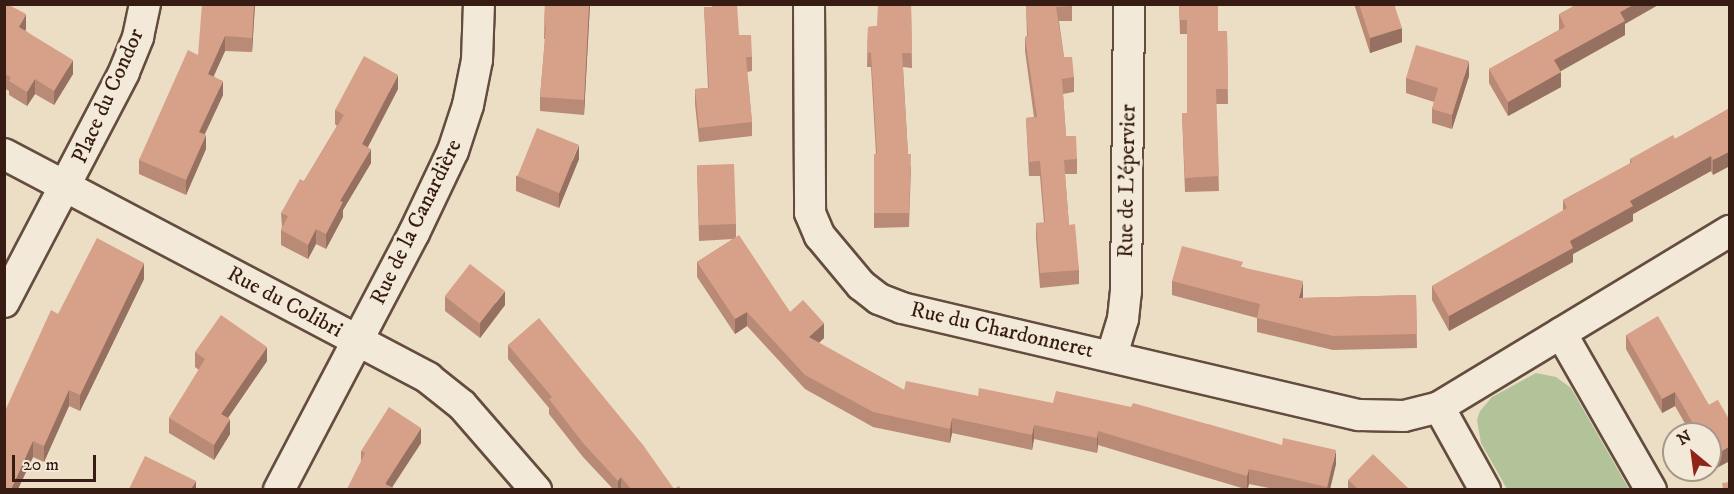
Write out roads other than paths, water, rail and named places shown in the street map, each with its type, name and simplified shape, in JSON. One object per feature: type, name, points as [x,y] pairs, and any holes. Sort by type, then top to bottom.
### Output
[{"type":"street","name":"Place du Condor","points":[[4,302],[66,186],[132,52],[145,4]]},
{"type":"street","name":"Rue de la Canardière","points":[[279,489],[359,340],[433,195],[459,137],[477,60],[479,4]]},
{"type":"street","name":"Rue du Chardonneret","points":[[809,4],[810,213],[820,236],[852,276],[870,293],[902,308],[1112,355],[1359,415],[1404,416],[1439,406],[1730,231]]},
{"type":"street","name":"Rue de L'épervier","points":[[1112,355],[1123,319],[1126,292],[1129,4]]},
{"type":"street","name":"Rue du Colibri","points":[[4,154],[428,378],[451,396],[483,427],[536,489]]},
{"type":"street","points":[[1561,333],[1650,489]]},
{"type":"street","points":[[1439,406],[1485,489]]}]
